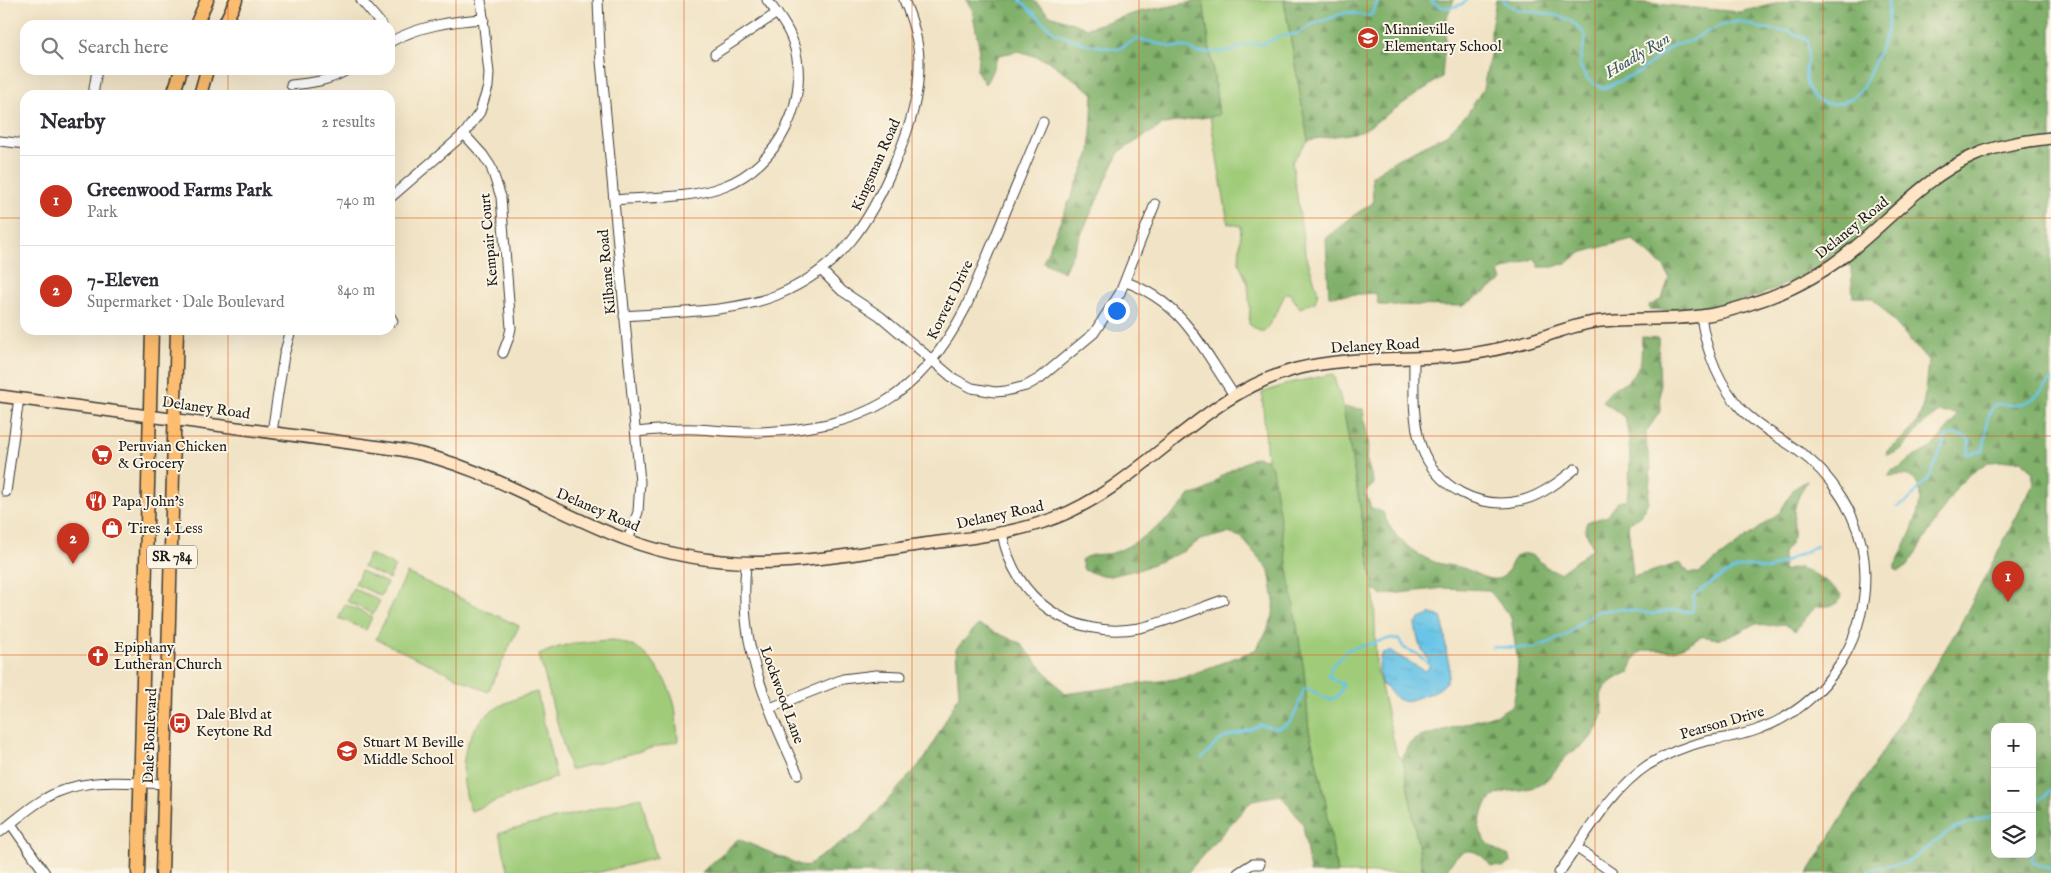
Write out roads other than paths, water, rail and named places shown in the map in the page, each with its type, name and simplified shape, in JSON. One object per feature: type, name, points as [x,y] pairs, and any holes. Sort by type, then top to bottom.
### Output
[{"type":"main road","points":[[198,20],[207,0]]},
{"type":"main road","points":[[226,20],[236,0]]},
{"type":"main road","points":[[175,90],[179,75]]},
{"type":"main road","points":[[201,90],[206,75]]},
{"type":"main road","name":"Dale Boulevard","points":[[138,873],[152,335]]},
{"type":"main road","name":"Dale Boulevard","points":[[162,873],[166,784],[177,335]]},
{"type":"street","points":[[361,0],[378,20]]},
{"type":"street","points":[[395,194],[464,134],[480,112],[488,87],[488,65],[481,0]]},
{"type":"street","name":"Kilbane Road","points":[[598,0],[600,50],[636,432],[640,497],[628,540]]},
{"type":"street","points":[[615,200],[696,194],[718,188],[746,175],[763,161],[774,148],[790,120],[796,100],[798,71],[793,42],[777,13],[767,0]]},
{"type":"street","name":"Kingsman Road","points":[[624,316],[727,308],[761,301],[793,288],[822,270],[852,241],[875,208],[913,117],[919,80],[919,57],[912,20],[904,0]]},
{"type":"street","points":[[715,54],[777,13]]},
{"type":"street","points":[[395,39],[420,29],[441,24],[484,19]]},
{"type":"street","points":[[94,90],[96,75]]},
{"type":"street","points":[[291,85],[320,82],[338,75]]},
{"type":"street","name":"Korvett Drive","points":[[636,432],[696,429],[761,432],[805,428],[851,418],[887,401],[916,378],[932,362],[954,329],[966,307],[1043,122]]},
{"type":"street","name":"Kempair Court","points":[[464,134],[491,167],[501,197],[511,328],[503,353]]},
{"type":"street","name":"Delaney Road","points":[[0,396],[402,450],[448,460],[485,475],[598,529],[680,555],[746,564],[803,561],[1002,533],[1053,519],[1097,498],[1134,473],[1213,409],[1234,395],[1272,377],[1301,368],[1334,362],[1457,356],[1505,348],[1590,322],[1701,316],[1765,299],[1800,284],[1824,270],[1858,245],[1918,192],[1953,167],[1976,154],[2012,144],[2051,138]]},
{"type":"street","points":[[0,141],[20,143]]},
{"type":"street","points":[[822,270],[842,291],[880,316],[953,378],[972,388],[995,392],[1026,386],[1057,366],[1094,333],[1110,311],[1126,282],[1155,204]]},
{"type":"street","points":[[1126,282],[1147,291],[1177,312],[1187,323],[1234,395]]},
{"type":"street","name":"Pearson Drive","points":[[1559,873],[1617,794],[1646,767],[1675,751],[1695,744],[1749,733],[1769,726],[1783,719],[1810,700],[1829,680],[1845,656],[1854,639],[1862,610],[1866,580],[1864,554],[1860,538],[1846,505],[1836,488],[1812,461],[1755,422],[1730,394],[1714,366],[1706,346],[1701,316]]},
{"type":"street","points":[[272,432],[284,355],[290,335]]},
{"type":"street","points":[[1414,358],[1415,400],[1421,446],[1432,467],[1449,486],[1481,500],[1511,502],[1536,495],[1575,469]]},
{"type":"street","points":[[6,492],[19,398]]},
{"type":"street","points":[[1002,533],[1008,560],[1023,585],[1046,608],[1074,623],[1103,630],[1139,628],[1156,624],[1223,600]]},
{"type":"street","name":"Lockwood Lane","points":[[746,564],[745,605],[753,659],[770,708],[798,774]]},
{"type":"street","points":[[770,708],[843,679],[876,675],[901,676]]},
{"type":"street","points":[[0,832],[47,797],[75,786],[104,781],[166,784]]},
{"type":"street","points":[[11,824],[45,873]]},
{"type":"street","points":[[1577,848],[1613,873]]},
{"type":"street","points":[[1238,873],[1252,864],[1260,864]]},
{"type":"water","points":[[1432,614],[1441,617],[1449,664],[1448,677],[1443,686],[1434,692],[1411,700],[1399,700],[1382,685],[1379,668],[1381,657],[1383,653],[1390,651],[1425,671],[1429,668],[1429,661],[1419,644],[1415,625],[1420,619]]},
{"type":"waterway","name":"Hoadly Run","points":[[1020,0],[1055,33],[1086,44],[1117,49],[1138,39],[1172,47],[1187,47],[1197,53],[1235,51],[1239,47],[1254,43],[1261,45],[1280,36],[1296,34],[1314,24],[1347,12],[1369,16],[1373,13],[1378,0]]},
{"type":"waterway","name":"Hoadly Run","points":[[1430,0],[1439,6],[1448,8],[1458,6],[1467,0]]},
{"type":"waterway","name":"Hoadly Run","points":[[1503,0],[1521,10],[1556,15],[1567,19],[1577,26],[1586,37],[1579,64],[1587,79],[1603,89],[1641,71],[1674,44],[1687,42],[1719,26],[1739,21],[1760,28],[1791,32],[1807,39],[1808,53],[1805,74],[1808,88],[1817,100],[1830,104],[1850,99],[1863,87],[1887,31],[1889,20],[1888,0]]},
{"type":"waterway","points":[[1897,507],[1907,502],[1931,475],[1946,437],[1959,434],[1965,436],[1970,441],[1967,454],[1982,451],[1988,418],[1994,405],[2023,404],[2034,398],[2051,380]]},
{"type":"waterway","points":[[1492,647],[1535,648],[1567,635],[1584,620],[1599,611],[1625,609],[1653,614],[1673,610],[1691,612],[1693,610],[1693,597],[1695,594],[1727,573],[1749,566],[1769,569],[1817,546]]},
{"type":"waterway","points":[[1202,758],[1224,738],[1259,725],[1275,728],[1287,724],[1295,714],[1304,689],[1307,688],[1329,700],[1337,697],[1343,686],[1342,683],[1329,677],[1331,667],[1347,650],[1392,638],[1399,640],[1404,648],[1432,664]]},
{"type":"waterway","points":[[2036,801],[2044,797],[2051,790]]},
{"type":"waterway","points":[[1869,873],[1877,867],[1906,863],[1949,832],[1963,825],[1991,816]]},
{"type":"waterway","points":[[2032,858],[2036,864],[2051,869]]},
{"type":"place","name":"Minnieville Elementary School","points":[[1368,38]]},
{"type":"place","name":"Peruvian Chicken & Grocery","points":[[102,455]]},
{"type":"place","name":"Papa John's","points":[[96,501]]},
{"type":"place","name":"Tires 4 Less","points":[[112,528]]},
{"type":"place","name":"7-Eleven","points":[[73,564]]},
{"type":"place","name":"Greenwood Farms Park","points":[[2008,602]]},
{"type":"place","name":"Epiphany Lutheran Church","points":[[98,656]]},
{"type":"place","name":"Dale Blvd at Keytone Rd","points":[[180,723]]},
{"type":"place","name":"Stuart M Beville Middle School","points":[[347,751]]}]
